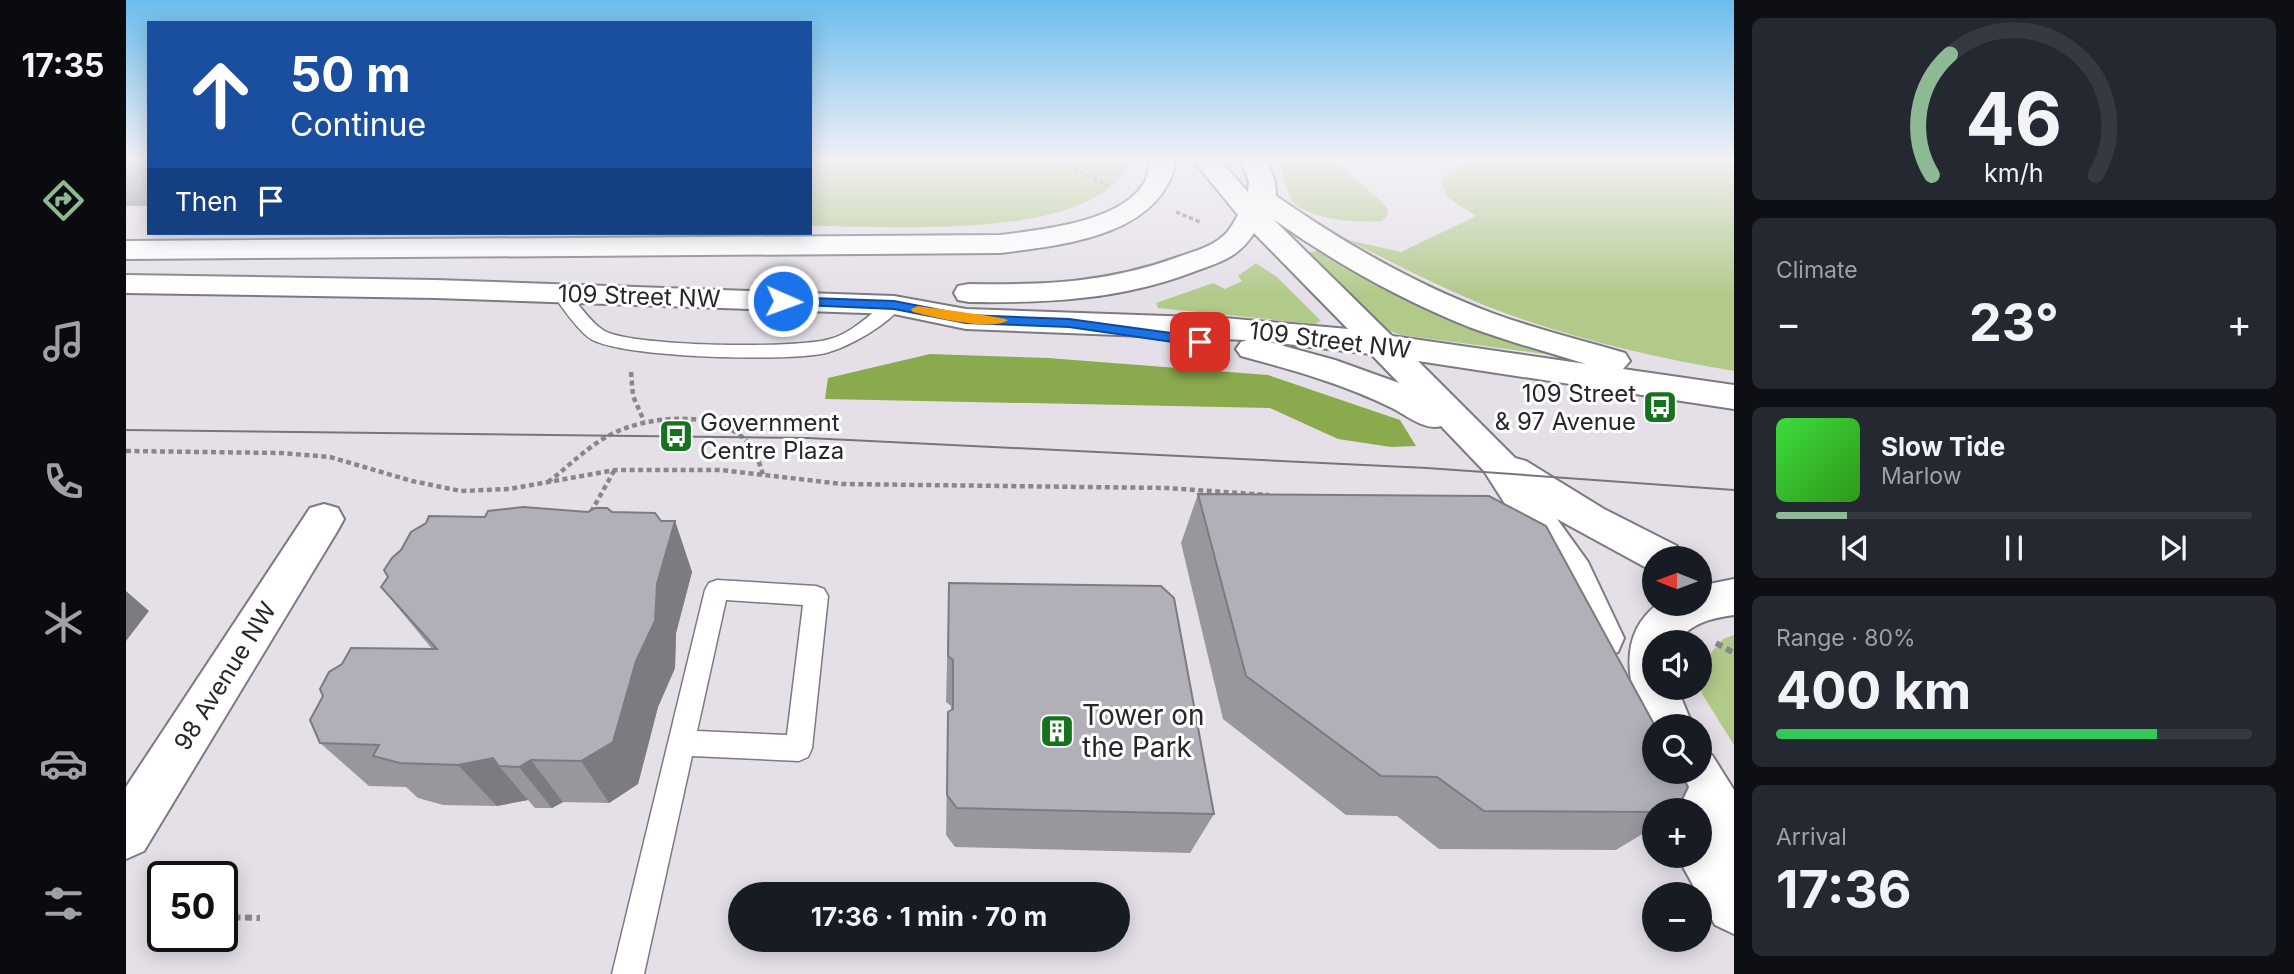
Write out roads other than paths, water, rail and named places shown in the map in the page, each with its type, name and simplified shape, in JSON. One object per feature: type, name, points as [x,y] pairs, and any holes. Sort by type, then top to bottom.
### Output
[{"type":"main road","name":"109 Street NW","points":[[126,250],[1000,244],[1082,232],[1123,215],[1133,205]]},
{"type":"main road","points":[[1256,205],[1405,287],[1481,320],[1605,359],[1734,389]]},
{"type":"main road","points":[[1257,205],[1378,343],[1497,461],[1573,574],[1598,626],[1642,736]]},
{"type":"main road","points":[[894,305],[962,293],[1037,294],[1126,284],[1179,268],[1234,243],[1259,208]]},
{"type":"main road","name":"109 Street NW","points":[[126,284],[894,305],[966,319],[1224,328],[1378,343],[1532,369],[1734,397]]},
{"type":"main road","points":[[1069,323],[1253,349],[1329,370],[1415,404],[1497,461],[1590,520],[1642,547]]},
{"type":"main road","name":"98 Avenue NW","points":[[126,833],[324,519]]},
{"type":"main road","points":[[1712,577],[1734,584]]},
{"type":"main road","points":[[1660,630],[1669,619],[1697,605],[1734,597]]},
{"type":"main road","points":[[1701,784],[1734,838]]},
{"type":"main road","points":[[1712,868],[1734,906]]},
{"type":"lane","points":[[561,294],[597,335],[636,345],[809,350],[841,342],[894,305]]},
{"type":"lane","points":[[628,974],[717,590],[816,596],[799,748],[682,743]]},
{"type":"tram line","points":[[126,430],[808,438],[1427,468],[1734,490]]},
{"type":"place","name":"109 Street & 97 Avenue","points":[[1660,407]]},
{"type":"place","name":"Government Centre Plaza","points":[[676,436]]},
{"type":"place","name":"Tower on the Park","points":[[1057,731]]}]
